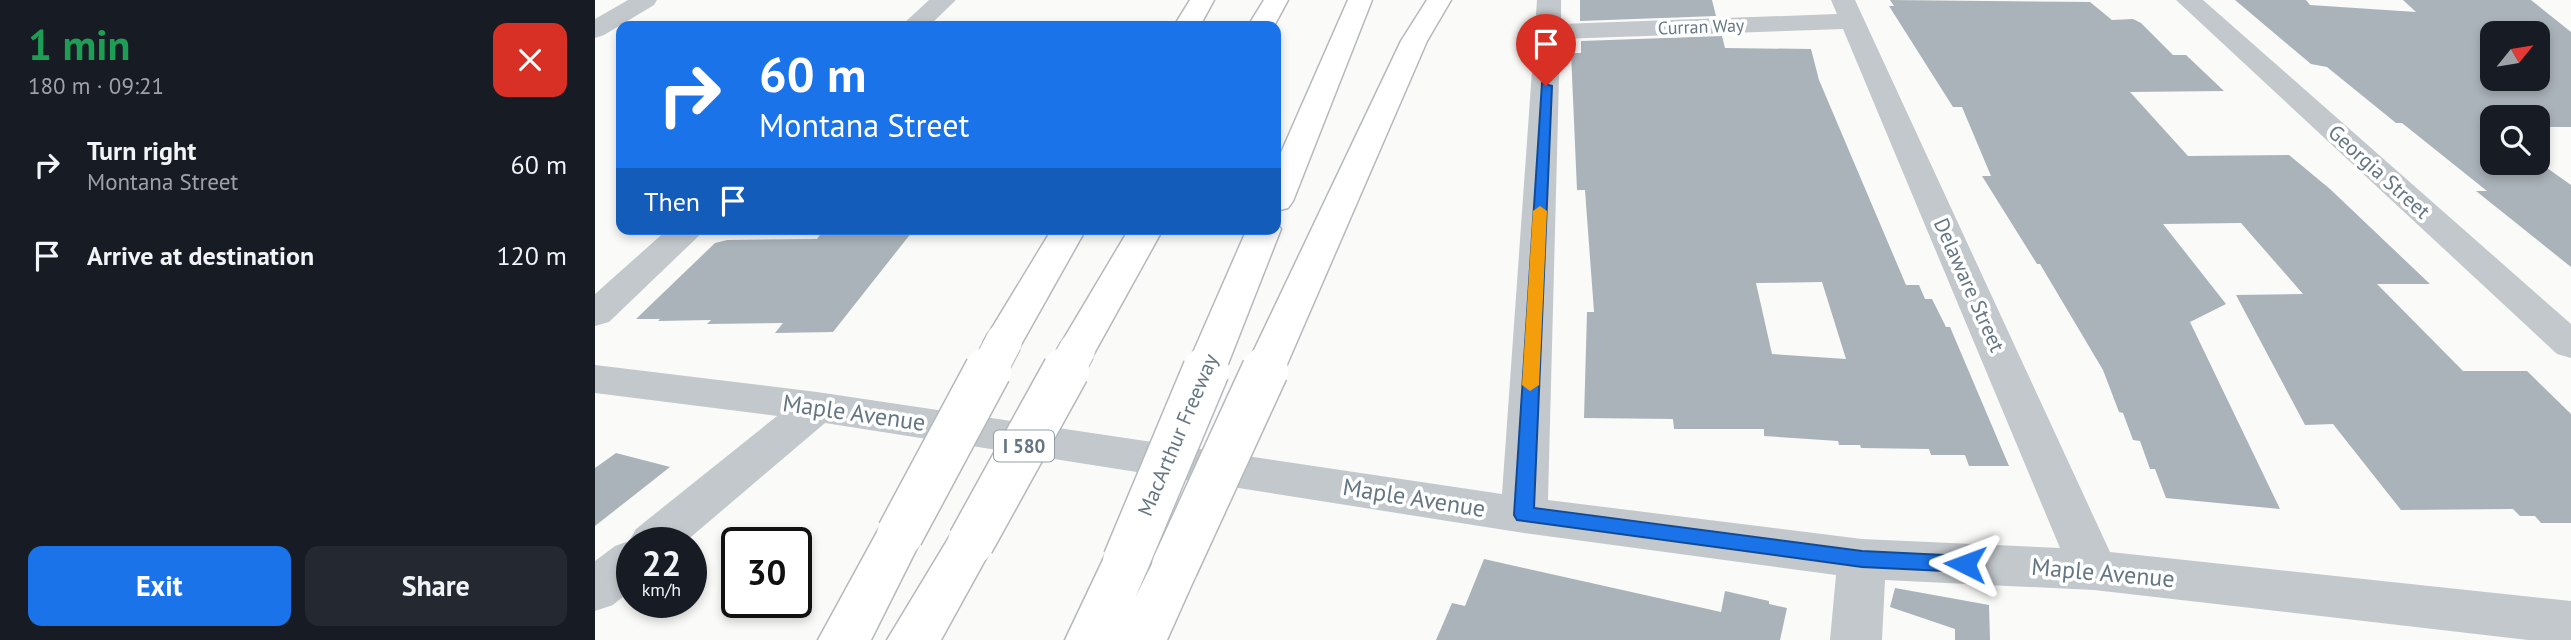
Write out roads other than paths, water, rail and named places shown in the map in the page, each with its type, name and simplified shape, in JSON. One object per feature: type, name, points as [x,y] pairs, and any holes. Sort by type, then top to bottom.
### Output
[{"type":"highway","points":[[1190,21],[1202,0]]},
{"type":"highway","points":[[1264,21],[1276,0]]},
{"type":"highway","points":[[1281,189],[1360,0]]},
{"type":"highway","points":[[1141,640],[1414,41],[1439,0]]},
{"type":"highway","points":[[844,640],[1004,341],[1066,235]]},
{"type":"highway","name":"I 580","points":[[913,640],[971,542],[1143,235]]},
{"type":"highway","name":"MacArthur Freeway","points":[[1091,640],[1262,235]]},
{"type":"street","points":[[602,29],[645,0]]},
{"type":"street","points":[[921,21],[944,0]]},
{"type":"street","name":"Georgia Street","points":[[2188,0],[2571,345]]},
{"type":"street","name":"Curran Way","points":[[1549,16],[1848,11]]},
{"type":"street","name":"Delaware Street","points":[[1848,11],[2094,570]]},
{"type":"street","points":[[1524,515],[1549,16]]},
{"type":"street","points":[[595,314],[682,235]]},
{"type":"street","name":"Maple Avenue","points":[[595,379],[817,407],[1524,515],[1862,559],[2094,570],[2551,628]]},
{"type":"street","points":[[671,527],[817,407]]},
{"type":"street","points":[[1856,640],[1862,559]]},
{"type":"street","points":[[595,590],[616,573]]}]
